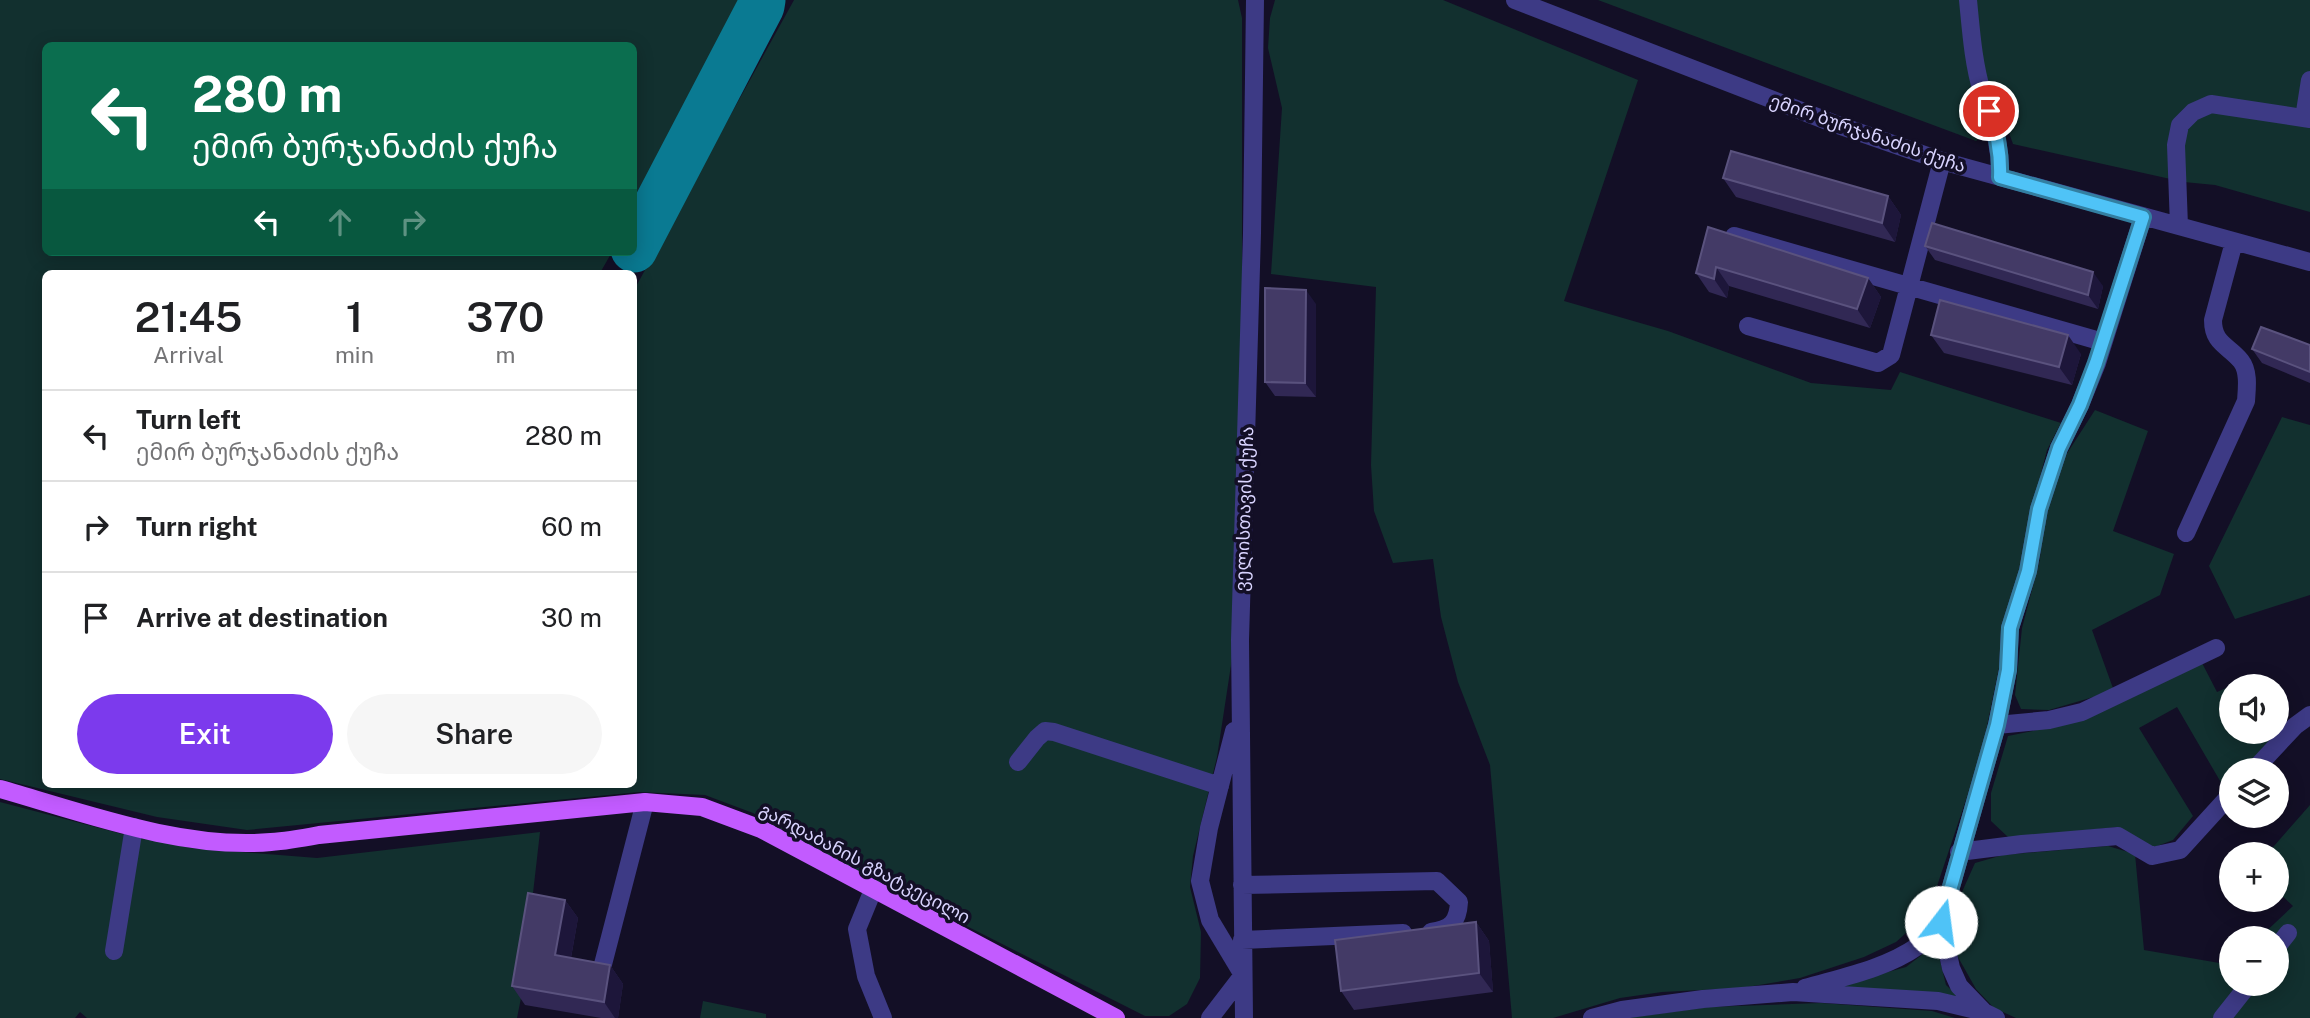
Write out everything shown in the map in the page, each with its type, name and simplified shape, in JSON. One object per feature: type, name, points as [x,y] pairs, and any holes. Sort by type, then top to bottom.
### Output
[{"type":"main road","name":"გარდაბანის გზატკეცილი","points":[[0,789],[134,827],[209,841],[270,842],[645,802],[702,807],[761,829],[1116,1018]]},
{"type":"street","name":"ველისთავის ქუჩა","points":[[1244,1018],[1240,640],[1252,233],[1255,0]]},
{"type":"street","name":"ემირ ბურჯანაძის ქუჩა","points":[[1515,0],[1835,124],[1942,161],[2310,262]]},
{"type":"street","points":[[1968,0],[1972,43],[1982,90],[1997,132],[2001,158],[2000,177]]},
{"type":"street","points":[[2179,226],[2176,145],[2180,125],[2193,112],[2211,104],[2307,118],[2310,80]]},
{"type":"street","points":[[1748,326],[1878,363],[1891,355],[1942,161]]},
{"type":"street","points":[[1990,1015],[1959,986],[1951,968],[1941,922],[1997,725],[2008,670],[2010,628],[2028,571],[2039,509],[2059,448],[2080,405],[2103,342],[2143,217]]},
{"type":"street","points":[[1734,236],[2103,342]]},
{"type":"street","points":[[2186,533],[2246,401],[2247,382],[2242,362],[2222,346],[2213,331],[2213,320],[2234,242]]},
{"type":"street","points":[[1997,725],[2049,720],[2082,712],[2216,648]]},
{"type":"street","points":[[1210,1018],[1243,975],[1210,920],[1200,881],[1209,828],[1240,707]]},
{"type":"street","points":[[2265,758],[2295,726],[2310,715]]},
{"type":"street","points":[[1018,762],[1045,731],[1054,732],[1220,786]]},
{"type":"street","points":[[601,971],[645,802]]},
{"type":"street","points":[[1959,852],[2118,836],[2152,856],[2180,850],[2219,807]]},
{"type":"street","points":[[114,951],[134,827]]},
{"type":"street","points":[[1242,885],[1437,881],[1459,902],[1458,918],[1449,927],[1435,932],[1242,940]]},
{"type":"street","points":[[873,890],[857,929],[866,976],[883,1018]]},
{"type":"street","points":[[1793,992],[1859,973],[1897,958],[1920,944],[1941,922]]},
{"type":"street","points":[[1592,1018],[1622,1010],[1703,999],[1793,992],[1938,1001],[1990,1015]]},
{"type":"street","points":[[2222,1018],[2239,996]]},
{"type":"green space","points":[[0,0],[744,0],[744,11],[637,207],[637,42],[42,42],[42,256],[610,256],[602,270],[42,270],[42,788],[637,788],[637,285],[794,0],[1238,0],[1242,18],[1242,356],[1233,652],[1217,757],[1193,856],[1190,887],[1201,932],[1200,978],[1187,1004],[1169,1016],[1145,1016],[814,849],[753,813],[705,795],[639,792],[247,830],[157,817],[0,779]]},
{"type":"green space","points":[[1275,0],[1443,0],[1638,80],[1564,301],[1668,331],[1811,383],[1891,390],[1900,372],[2061,423],[2047,450],[2031,513],[1981,755],[1934,895],[1917,923],[1896,942],[1864,957],[1800,978],[1741,988],[1662,992],[1620,998],[1553,1018],[1512,1018],[1490,765],[1458,682],[1441,617],[1433,559],[1393,563],[1374,511],[1371,465],[1376,287],[1271,274],[1282,108],[1268,48],[1270,18]]},
{"type":"green space","points":[[1598,0],[1961,0],[1988,132],[1976,141]]},
{"type":"green space","points":[[1977,0],[2310,0],[2310,212],[2215,185],[2184,182],[2013,144],[2003,116],[1987,92],[1977,30]]},
{"type":"green space","points":[[2095,410],[2148,431],[2113,531],[2174,554],[2160,595],[2092,630],[2114,691],[2049,710],[2021,709],[2015,695],[2022,628],[2040,559],[2042,521],[2066,455]]},
{"type":"green space","points":[[2282,417],[2310,425],[2310,595],[2235,619],[2209,566]]},
{"type":"green space","points":[[2202,663],[2217,692],[2219,691],[2219,744],[2268,744],[2253,758],[2219,758],[2219,779],[2177,707],[2139,728],[2193,816],[2173,840],[2152,848],[2117,827],[2009,838],[1991,821],[1991,793],[2008,736],[2081,721]]},
{"type":"green space","points":[[0,802],[126,835],[191,848],[317,858],[540,832],[517,1018],[87,1018],[80,1012],[75,1018],[0,1018]]},
{"type":"green space","points":[[2310,805],[2310,1018],[2016,1018],[1994,1008],[1976,989],[1954,950],[1948,923],[1975,863],[2003,855],[2108,846],[2135,854],[2144,950],[2219,963],[2219,996],[2289,996],[2289,926],[2272,926],[2293,906],[2289,902],[2289,842],[2278,842]]},
{"type":"green space","points":[[1936,944],[1946,985],[1961,999],[1823,990],[1906,967]]},
{"type":"green space","points":[[703,1001],[766,1014],[766,1018],[700,1018]]},
{"type":"green space","points":[[1821,1003],[1932,1011],[1955,1018],[1627,1018],[1708,1007]]},
{"type":"building","points":[[1731,151],[1888,196],[1882,223],[1723,178]]},
{"type":"building","points":[[1932,223],[2093,272],[2088,295],[1925,246]]},
{"type":"building","points":[[1708,227],[1868,278],[1857,309],[1716,267],[1714,279],[1696,273]]},
{"type":"building","points":[[1265,288],[1306,290],[1305,383],[1265,382]]},
{"type":"building","points":[[1940,300],[2068,335],[2059,367],[1931,335]]},
{"type":"building","points":[[2261,327],[2310,345],[2310,372],[2252,349]]},
{"type":"building","points":[[528,893],[565,900],[555,955],[610,965],[604,1002],[512,986]]},
{"type":"building","points":[[1476,922],[1479,973],[1341,991],[1335,940]]},
{"type":"taxiway","points":[[637,243],[762,0]]},
{"type":"route","points":[[1941,922],[1997,725],[2008,670],[2010,628],[2028,571],[2039,509],[2059,448],[2096,363],[2143,217],[2000,177],[2001,158],[1997,132],[1989,111]]}]
